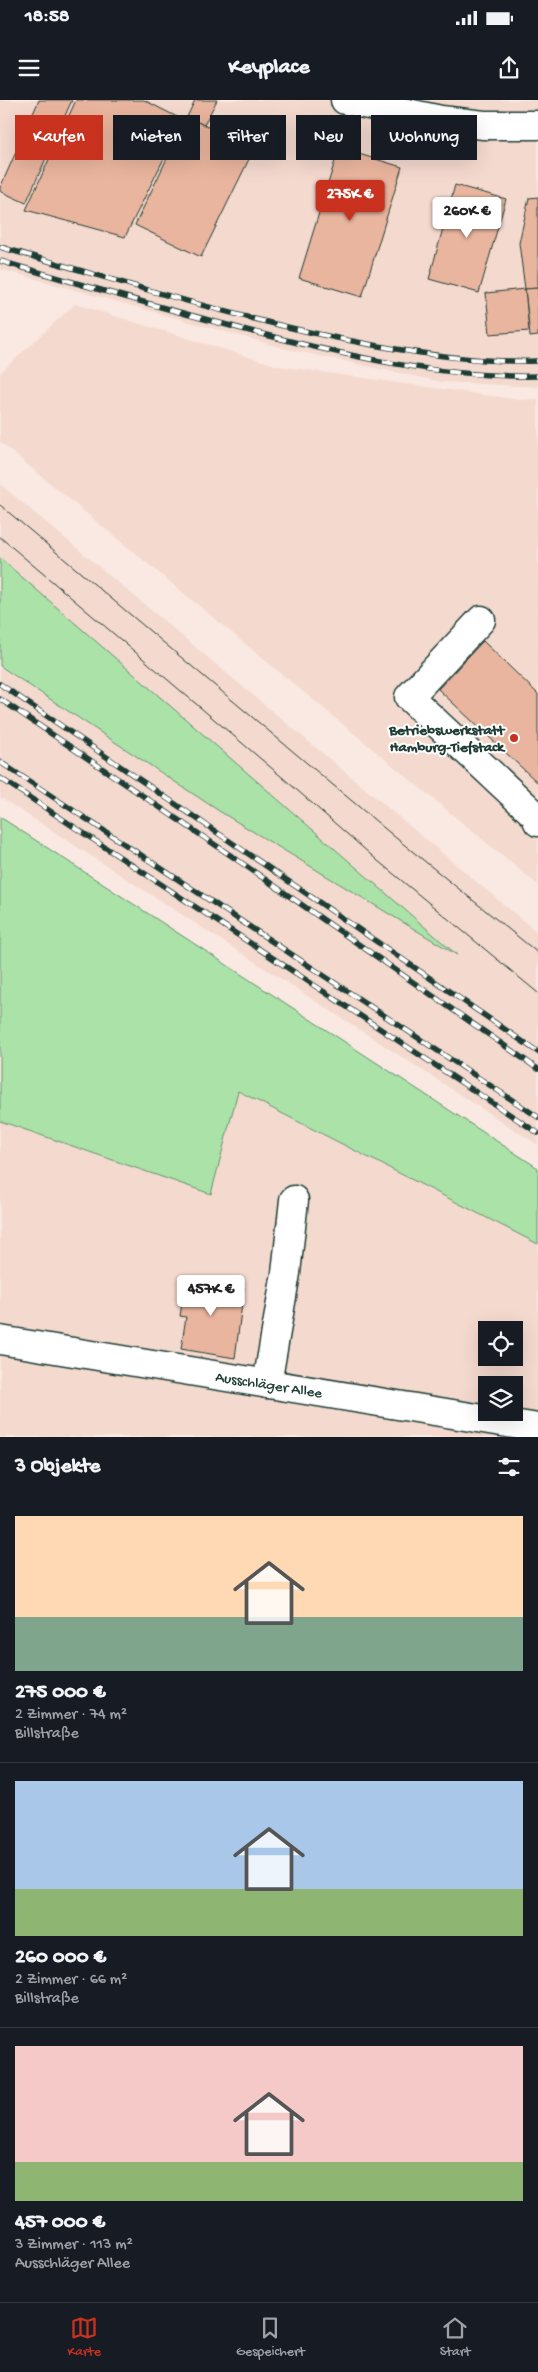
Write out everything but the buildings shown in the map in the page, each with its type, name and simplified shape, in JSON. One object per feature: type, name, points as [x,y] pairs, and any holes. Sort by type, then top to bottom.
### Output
[{"type":"street","points":[[345,100],[441,120],[484,125],[538,124]]},
{"type":"street","points":[[481,620],[409,697],[535,815],[538,822]]},
{"type":"street","points":[[267,1384],[286,1273],[294,1200]]},
{"type":"street","name":"Ausschläger Allee","points":[[0,1340],[538,1428]]},
{"type":"shaded area","points":[[0,100],[538,100],[538,387],[442,382],[287,349],[0,269]]},
{"type":"shaded area","points":[[75,304],[278,366],[519,400],[538,399],[538,885],[0,442],[0,373]]},
{"type":"shaded area","points":[[0,484],[538,933],[538,1145],[0,797],[0,667],[219,811],[454,952],[0,558]]},
{"type":"shaded area","points":[[237,1091],[538,1244],[538,1437],[0,1437],[0,1121],[211,1194]]},
{"type":"green space","points":[[0,558],[457,955],[219,811],[0,666]]},
{"type":"green space","points":[[0,817],[538,1168],[538,1244],[238,1091],[211,1194],[0,1121]]},
{"type":"tram line","points":[[0,505],[396,838],[538,953]]},
{"type":"tram line","points":[[0,537],[378,861],[538,993]]},
{"type":"railway","points":[[0,247],[232,313],[326,336],[393,349],[455,358],[538,361]]},
{"type":"railway","points":[[0,261],[196,317],[364,358],[468,374],[538,376]]},
{"type":"railway","points":[[0,684],[538,1052]]},
{"type":"railway","points":[[0,699],[236,859],[538,1069]]},
{"type":"railway","points":[[0,762],[538,1117]]},
{"type":"railway","points":[[0,778],[538,1133]]},
{"type":"place","name":"Betriebswerkstatt Hamburg-Tiefstack","points":[[514,738]]}]
